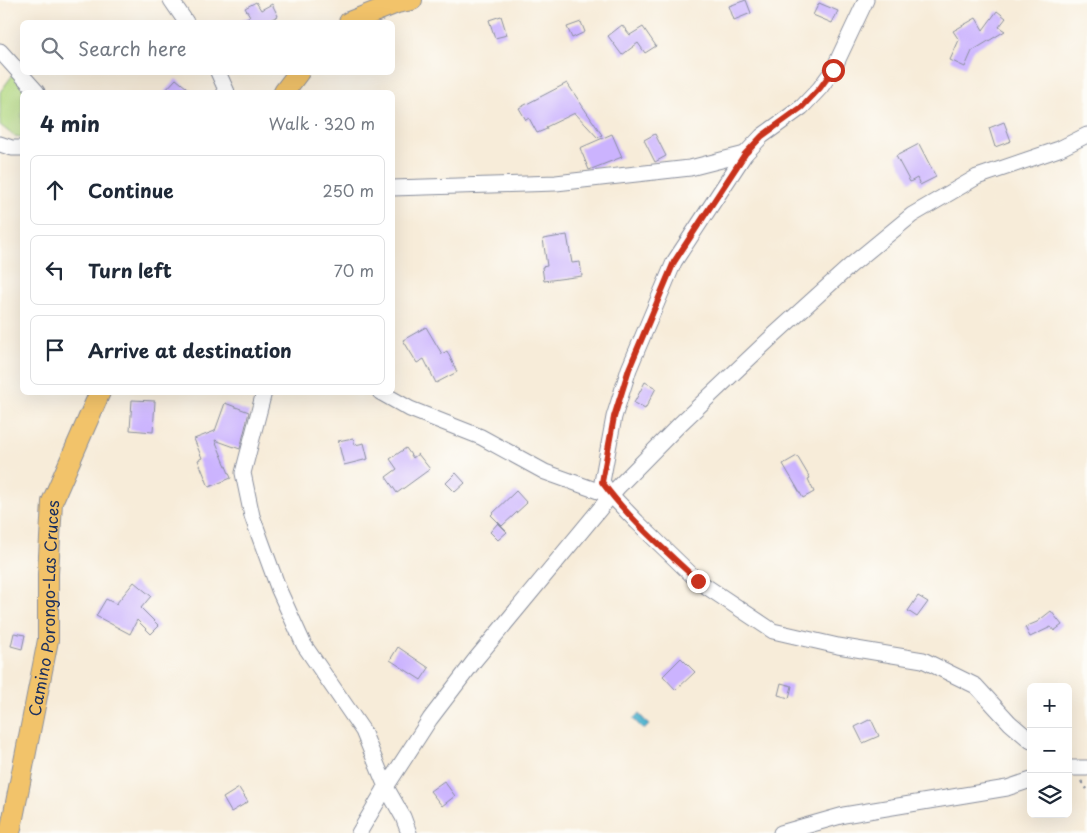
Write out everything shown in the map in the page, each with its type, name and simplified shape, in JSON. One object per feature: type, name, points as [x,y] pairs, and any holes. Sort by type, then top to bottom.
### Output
[{"type":"main road","points":[[353,20],[397,3],[412,0]]},
{"type":"main road","points":[[286,90],[297,75]]},
{"type":"main road","name":"Camino Porongo-Las Cruces","points":[[10,833],[48,640],[48,574],[52,502],[99,395]]},
{"type":"street","points":[[171,0],[185,20]]},
{"type":"street","points":[[866,0],[833,70],[820,88],[802,107],[762,136],[745,154],[674,262],[629,369],[614,417],[602,482],[612,496],[637,522],[698,581],[773,631],[838,646],[923,660],[976,686],[1010,723],[1027,738]]},
{"type":"street","points":[[0,51],[20,73]]},
{"type":"street","points":[[22,75],[35,90]]},
{"type":"street","points":[[219,75],[226,90]]},
{"type":"street","points":[[359,833],[430,719],[475,660],[618,487],[680,424],[768,340],[850,266],[912,215],[977,177],[1059,149],[1087,135]]},
{"type":"street","points":[[0,144],[12,148],[20,148]]},
{"type":"street","points":[[395,188],[556,183],[690,168],[745,154]]},
{"type":"street","points":[[263,395],[243,473],[252,516],[279,590],[304,645],[363,731],[386,787],[410,833]]},
{"type":"street","points":[[385,395],[410,409],[481,437],[545,472],[612,496]]},
{"type":"street","points":[[781,833],[844,815],[998,789],[1027,781]]},
{"type":"green space","points":[[14,73],[29,90],[20,90],[20,137],[14,136],[0,125],[0,92]]},
{"type":"water","points":[[639,714],[649,725],[644,730],[633,719]]},
{"type":"building","points":[[746,0],[751,13],[734,20],[729,6]]},
{"type":"building","points":[[256,2],[261,10],[272,4],[278,16],[270,20],[243,20],[250,16],[245,8]]},
{"type":"building","points":[[819,3],[838,11],[832,23],[813,15]]},
{"type":"building","points":[[997,11],[1006,18],[999,27],[1005,31],[972,51],[965,67],[950,60],[959,40],[953,31],[976,18],[983,30]]},
{"type":"building","points":[[501,16],[507,35],[495,38],[489,20]]},
{"type":"building","points":[[581,22],[585,32],[572,38],[567,27]]},
{"type":"building","points":[[622,25],[630,35],[643,27],[656,46],[645,53],[638,43],[622,55],[608,36]]},
{"type":"building","points":[[176,79],[190,90],[166,90]]},
{"type":"building","points":[[567,83],[602,135],[598,138],[575,113],[537,133],[529,118],[526,120],[519,108]]},
{"type":"building","points":[[1004,122],[1011,141],[995,147],[989,128]]},
{"type":"building","points":[[612,134],[622,157],[589,170],[580,148]]},
{"type":"building","points":[[655,134],[666,156],[655,162],[644,140]]},
{"type":"building","points":[[919,144],[936,177],[920,185],[917,178],[910,182],[896,156]]},
{"type":"building","points":[[567,235],[572,263],[580,262],[582,276],[544,281],[542,267],[547,266],[543,239]]},
{"type":"building","points":[[426,327],[442,354],[447,351],[457,372],[436,383],[424,359],[417,363],[403,340]]},
{"type":"building","points":[[645,382],[656,388],[645,409],[634,403]]},
{"type":"building","points":[[132,400],[155,401],[153,432],[130,430]]},
{"type":"building","points":[[225,403],[249,412],[240,449],[215,440],[231,478],[209,487],[198,460],[202,458],[194,439],[215,431]]},
{"type":"building","points":[[353,438],[355,445],[364,443],[368,459],[344,465],[338,441]]},
{"type":"building","points":[[406,448],[413,458],[418,454],[430,469],[397,493],[386,477],[397,469],[390,459]]},
{"type":"building","points":[[797,456],[810,478],[808,479],[814,492],[803,498],[783,464]]},
{"type":"building","points":[[456,473],[465,483],[455,492],[446,483]]},
{"type":"building","points":[[516,491],[527,503],[502,526],[491,515]]},
{"type":"building","points":[[498,523],[507,532],[498,540],[490,532]]},
{"type":"building","points":[[134,582],[151,596],[141,608],[159,626],[151,634],[137,620],[130,634],[96,616],[106,599],[116,604]]},
{"type":"building","points":[[918,596],[928,602],[917,617],[908,611]]},
{"type":"building","points":[[1051,611],[1062,625],[1054,631],[1051,627],[1030,637],[1025,627],[1037,622]]},
{"type":"building","points":[[14,633],[25,635],[22,649],[11,646]]},
{"type":"building","points":[[398,647],[429,668],[421,680],[390,660]]},
{"type":"building","points":[[681,658],[695,672],[676,690],[663,676]]},
{"type":"building","points":[[781,683],[792,686],[789,698],[778,695]]},
{"type":"building","points":[[871,719],[879,736],[863,743],[855,727]]},
{"type":"building","points":[[444,781],[455,796],[442,806],[430,791]]},
{"type":"building","points":[[239,788],[248,802],[231,812],[223,798]]},
{"type":"route","points":[[698,581],[637,522],[612,496],[602,482],[614,417],[629,369],[674,262],[745,154],[762,136],[802,107],[820,88],[833,70]]}]
